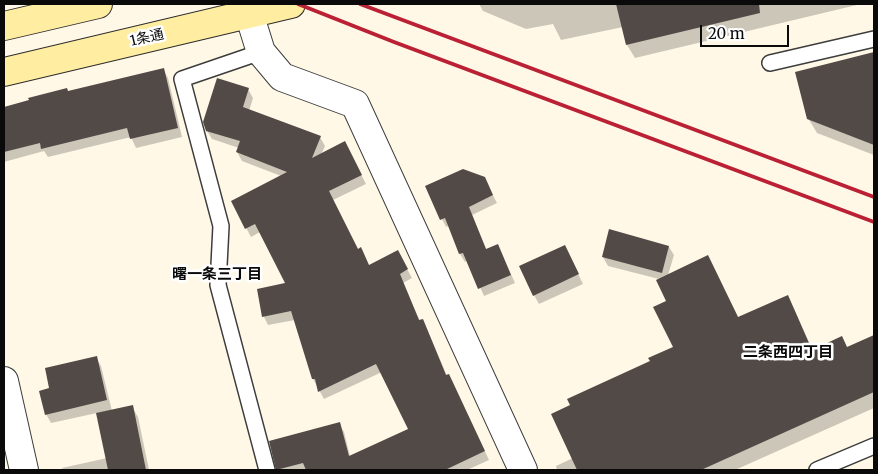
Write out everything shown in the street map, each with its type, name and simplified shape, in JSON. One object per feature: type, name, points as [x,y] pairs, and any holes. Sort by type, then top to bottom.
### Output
[{"type":"street","points":[[4,26],[98,4]]},
{"type":"street","name":"1条通","points":[[4,72],[247,9],[290,4]]},
{"type":"street","points":[[247,9],[262,52],[282,77],[355,104],[518,469]]},
{"type":"street","points":[[4,381],[24,470]]},
{"type":"lane","points":[[770,63],[874,39]]},
{"type":"lane","points":[[262,52],[182,79],[221,226],[218,285],[267,470]]},
{"type":"lane","points":[[817,470],[874,446]]},
{"type":"building","points":[[616,4],[759,4],[760,13],[626,45]]},
{"type":"building","points":[[874,52],[874,145],[807,119],[795,72]]},
{"type":"building","points":[[164,68],[178,128],[130,139],[127,128],[41,149],[40,143],[4,152],[4,107],[29,100],[28,98],[67,88],[68,91]]},
{"type":"building","points":[[217,78],[249,88],[243,107],[321,136],[312,158],[345,141],[362,175],[329,191],[358,249],[361,247],[369,265],[398,250],[408,269],[400,274],[419,320],[423,319],[446,375],[449,374],[485,451],[445,470],[306,470],[303,463],[276,470],[269,441],[340,422],[349,456],[408,429],[376,364],[318,392],[315,379],[312,379],[291,311],[262,317],[257,289],[285,283],[255,224],[245,229],[231,201],[287,172],[236,152],[240,141],[206,131],[203,122]]},
{"type":"building","points":[[463,169],[485,177],[493,195],[469,207],[486,249],[498,244],[511,275],[478,289],[463,253],[459,254],[445,218],[440,220],[425,186]]},
{"type":"building","points":[[609,229],[669,246],[662,273],[602,257]]},
{"type":"building","points":[[565,245],[579,274],[533,296],[519,266]]},
{"type":"building","points":[[708,255],[738,317],[788,295],[812,350],[842,336],[847,347],[874,335],[874,392],[701,470],[577,470],[551,414],[570,405],[567,399],[650,361],[648,358],[673,347],[653,307],[666,301],[656,280]]},
{"type":"building","points":[[97,356],[107,400],[45,415],[39,391],[49,388],[45,368]]},
{"type":"building","points":[[133,405],[146,470],[108,470],[96,413]]},
{"type":"railway","points":[[298,4],[394,42],[874,222]]},
{"type":"railway","points":[[360,4],[874,197]]},
{"type":"district","name":"曙一条三丁目","points":[[217,275]]},
{"type":"district","name":"二条西四丁目","points":[[788,353]]}]
